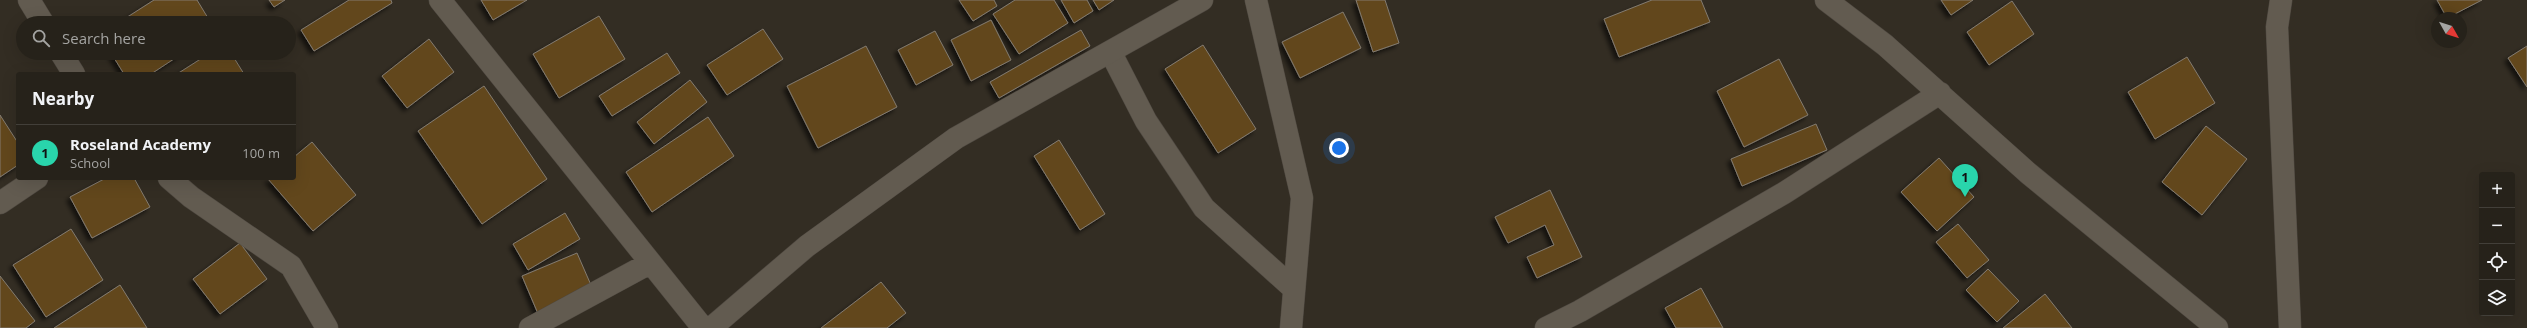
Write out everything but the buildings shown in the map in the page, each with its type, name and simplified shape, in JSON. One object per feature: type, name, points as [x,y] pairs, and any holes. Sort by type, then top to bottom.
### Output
[{"type":"street","points":[[29,0],[39,16]]},
{"type":"street","points":[[440,0],[702,328]]},
{"type":"street","points":[[710,328],[807,246],[956,138],[1111,53],[1202,0]]},
{"type":"street","points":[[1256,0],[1302,198],[1291,328]]},
{"type":"street","points":[[1826,0],[1885,45],[2028,173],[2216,328]]},
{"type":"street","points":[[2281,0],[2277,27],[2290,328]]},
{"type":"street","points":[[1111,53],[1146,121],[1204,208],[1294,289]]},
{"type":"street","points":[[65,60],[73,72]]},
{"type":"street","points":[[1546,328],[1580,311],[1784,193],[1940,93]]},
{"type":"street","points":[[0,203],[34,180]]},
{"type":"street","points":[[171,180],[191,197],[291,266],[327,328]]},
{"type":"street","points":[[530,328],[650,263]]},
{"type":"place","name":"Roseland Academy","points":[[1965,197]]}]
